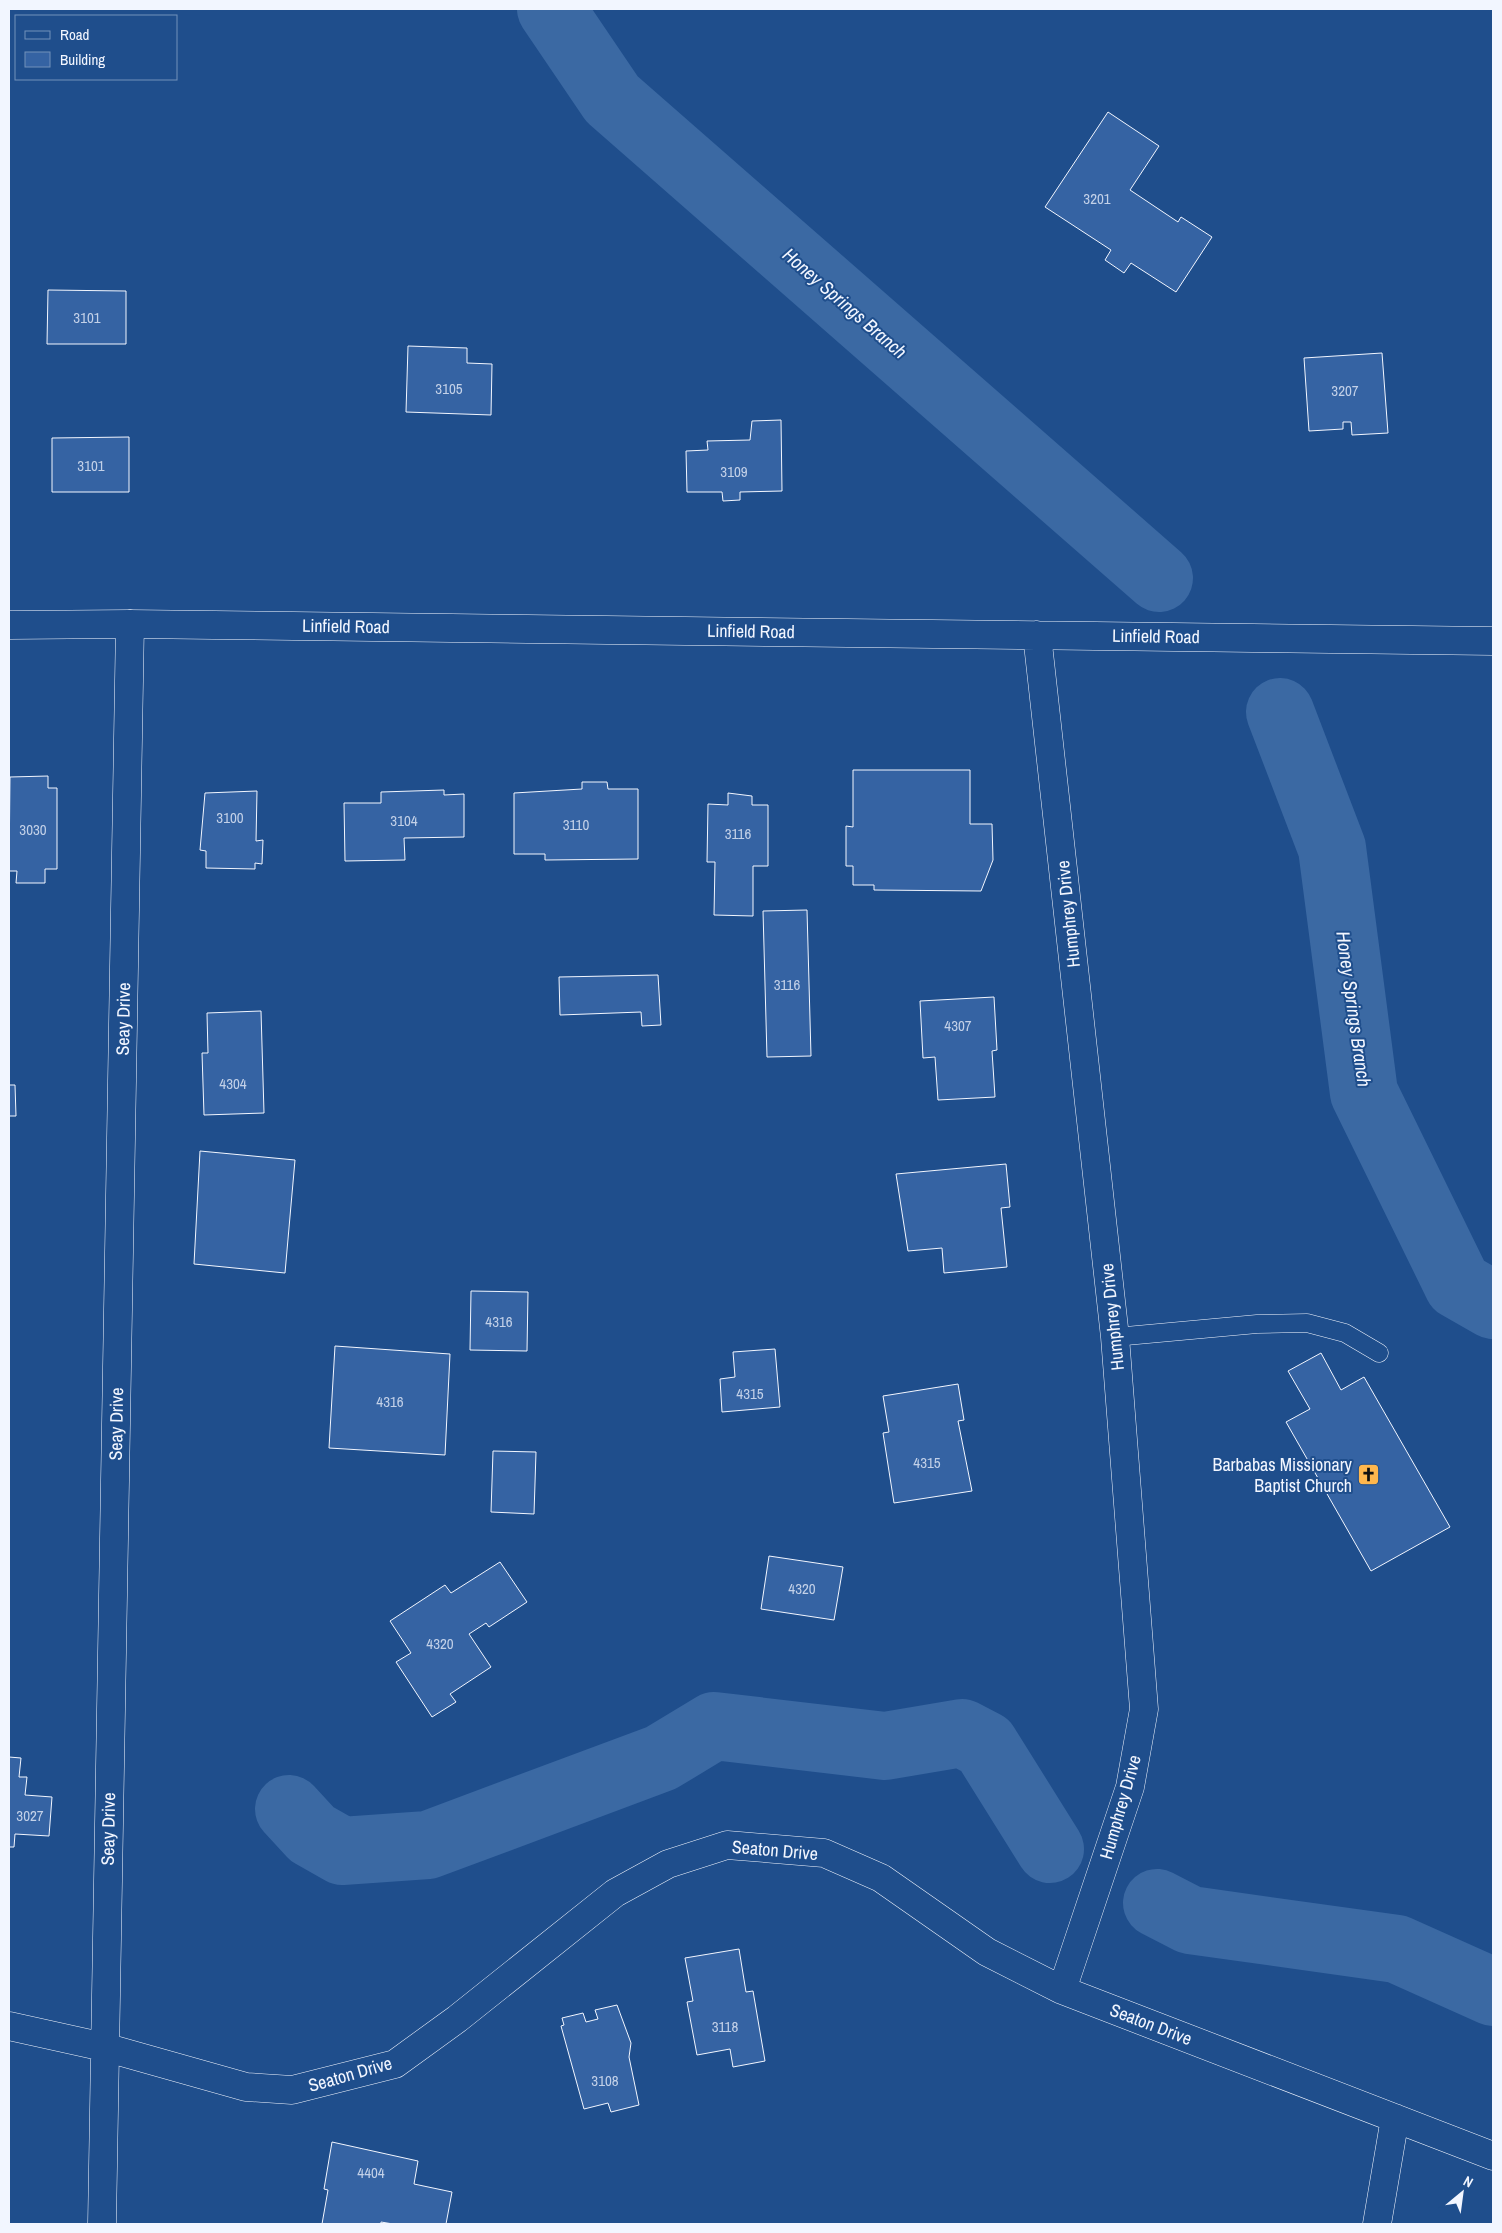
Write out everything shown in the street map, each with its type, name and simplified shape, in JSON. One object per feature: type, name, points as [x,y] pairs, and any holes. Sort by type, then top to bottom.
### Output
[{"type":"street","name":"Linfield Road","points":[[9,625],[130,624],[1493,641]]},
{"type":"street","name":"Seay Drive","points":[[102,2224],[130,624]]},
{"type":"street","name":"Humphrey Drive","points":[[1037,635],[1115,1337],[1144,1709],[1130,1787],[1062,1990]]},
{"type":"street","name":"Seaton Drive","points":[[9,2026],[104,2047],[246,2087],[292,2090],[395,2064],[457,2019],[615,1893],[668,1864],[727,1845],[824,1853],[881,1878],[987,1952],[1062,1990],[1493,2156]]},
{"type":"street","points":[[1377,2224],[1395,2118]]},
{"type":"lane","points":[[1115,1337],[1257,1324],[1307,1323],[1345,1333],[1379,1353]]},
{"type":"building","points":[[1108,112],[1159,146],[1130,190],[1178,222],[1181,217],[1212,237],[1176,292],[1131,263],[1124,273],[1105,260],[1111,250],[1045,207]]},
{"type":"building","points":[[48,290],[126,291],[126,344],[47,344]]},
{"type":"building","points":[[408,346],[467,348],[467,363],[492,364],[491,415],[406,412]]},
{"type":"building","points":[[1382,353],[1388,433],[1352,435],[1351,422],[1343,422],[1343,429],[1309,431],[1304,358]]},
{"type":"building","points":[[781,420],[782,491],[740,492],[740,500],[723,501],[722,492],[687,492],[686,451],[708,450],[707,441],[750,440],[752,421]]},
{"type":"building","points":[[129,437],[129,492],[52,492],[52,438]]},
{"type":"building","points":[[853,770],[970,770],[970,824],[992,824],[993,860],[981,891],[874,890],[874,885],[853,885],[853,866],[846,866],[846,826],[853,827]]},
{"type":"building","points":[[48,776],[48,788],[57,788],[57,869],[45,869],[45,883],[16,883],[17,871],[9,871],[10,777]]},
{"type":"building","points":[[582,782],[607,782],[608,789],[638,789],[638,859],[545,860],[545,854],[514,854],[514,793],[582,789]]},
{"type":"building","points":[[444,790],[444,795],[464,794],[464,837],[404,838],[405,860],[345,861],[344,803],[381,803],[381,792]]},
{"type":"building","points":[[257,791],[256,841],[263,840],[262,864],[255,863],[255,869],[206,868],[206,851],[200,850],[205,793]]},
{"type":"building","points":[[728,793],[752,796],[752,805],[768,805],[768,866],[753,866],[753,916],[714,915],[715,862],[707,862],[708,804],[728,805]]},
{"type":"building","points":[[807,910],[811,1056],[767,1057],[763,911]]},
{"type":"building","points":[[658,975],[661,1025],[642,1026],[641,1012],[560,1015],[559,977]]},
{"type":"building","points":[[994,997],[997,1050],[992,1051],[995,1097],[938,1100],[935,1057],[923,1058],[920,1001]]},
{"type":"building","points":[[261,1011],[264,1113],[204,1115],[202,1053],[208,1053],[207,1013]]},
{"type":"building","points":[[9,1085],[15,1085],[16,1116],[9,1116]]},
{"type":"building","points":[[200,1151],[295,1160],[285,1273],[194,1264]]},
{"type":"building","points":[[1006,1164],[1010,1207],[1001,1208],[1007,1267],[944,1273],[942,1248],[908,1251],[896,1174]]},
{"type":"building","points":[[471,1291],[528,1292],[527,1351],[470,1350]]},
{"type":"building","points":[[335,1346],[450,1354],[445,1455],[329,1448]]},
{"type":"building","points":[[775,1349],[780,1407],[722,1412],[720,1379],[735,1377],[733,1352]]},
{"type":"building","name":"Barbabas Missionary Baptist Church","points":[[1321,1353],[1341,1390],[1364,1377],[1450,1527],[1371,1571],[1286,1422],[1310,1409],[1288,1371]]},
{"type":"building","points":[[958,1384],[964,1420],[958,1421],[972,1491],[894,1503],[883,1433],[889,1432],[883,1396]]},
{"type":"building","points":[[493,1451],[536,1452],[534,1514],[491,1512]]},
{"type":"building","points":[[769,1556],[843,1567],[834,1620],[761,1609]]},
{"type":"building","points":[[500,1562],[527,1602],[489,1627],[486,1623],[469,1634],[491,1667],[450,1694],[456,1702],[432,1717],[396,1662],[411,1653],[390,1621],[445,1585],[451,1593]]},
{"type":"building","points":[[9,1757],[21,1758],[19,1777],[27,1777],[25,1795],[52,1797],[49,1836],[15,1834],[14,1847],[9,1847]]},
{"type":"building","points":[[739,1949],[746,1992],[753,1991],[765,2061],[733,2067],[730,2049],[697,2055],[687,2002],[693,2001],[685,1958]]},
{"type":"building","points":[[617,2005],[631,2043],[629,2057],[639,2105],[611,2112],[608,2103],[584,2109],[561,2026],[564,2025],[562,2018],[583,2013],[586,2022],[598,2019],[595,2010]]},
{"type":"building","points":[[332,2142],[418,2161],[414,2184],[452,2192],[446,2224],[393,2224],[381,2222],[381,2224],[322,2224],[328,2190],[324,2189]]},
{"type":"waterway","name":"Honey Springs Branch","points":[[551,9],[612,99],[1159,578]]},
{"type":"waterway","name":"Honey Springs Branch","points":[[1280,712],[1332,848],[1364,1093],[1458,1285],[1493,1305]]},
{"type":"waterway","points":[[289,1809],[312,1834],[342,1851],[428,1845],[661,1758],[714,1726],[885,1746],[962,1733],[985,1745],[1050,1849]]},
{"type":"waterway","points":[[1157,1903],[1190,1920],[1397,1949],[1493,1992]]},
{"type":"place","name":"Barbabas Missionary Baptist Church","points":[[1368,1474]]}]
